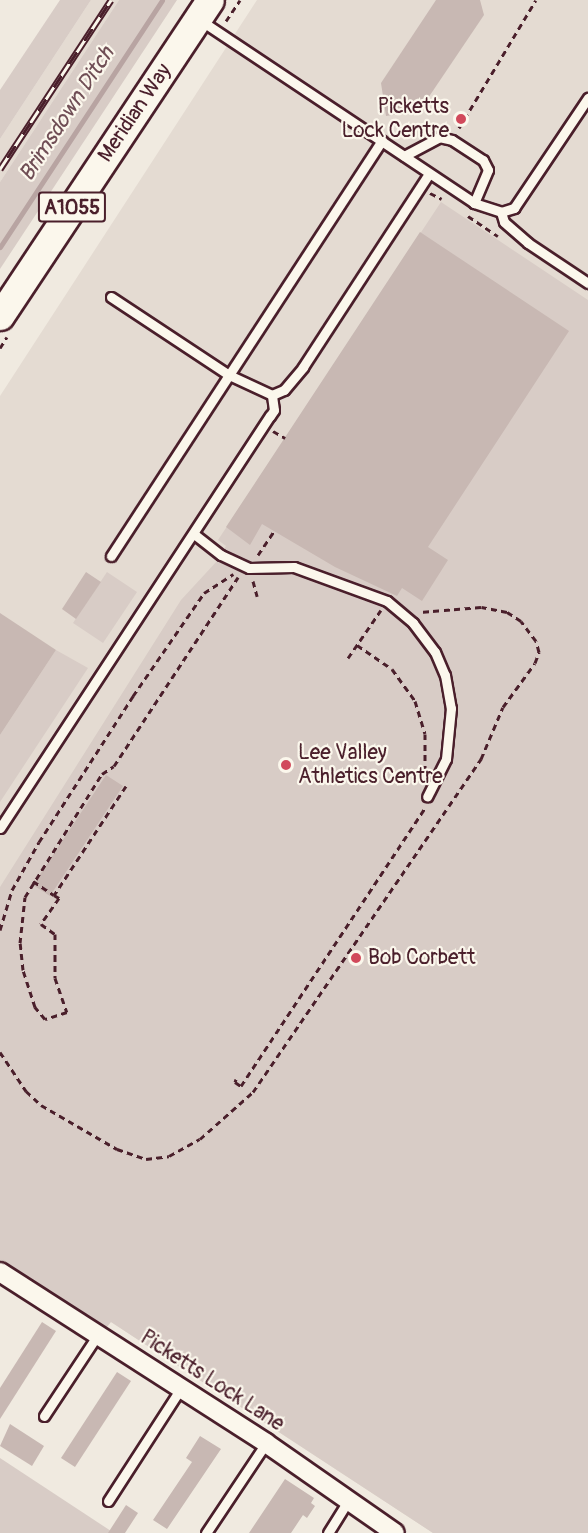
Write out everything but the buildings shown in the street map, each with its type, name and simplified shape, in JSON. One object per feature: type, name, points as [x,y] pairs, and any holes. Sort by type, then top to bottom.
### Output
[{"type":"main road","name":"Meridian Way","points":[[0,316],[204,9]]},
{"type":"street","name":"Picketts Lock Lane","points":[[0,1272],[99,1333],[266,1443],[395,1533]]},
{"type":"lane","points":[[204,9],[429,174],[474,203],[501,212],[514,208],[588,98]]},
{"type":"lane","points":[[404,156],[432,140],[452,140],[483,160],[488,170],[474,203]]},
{"type":"lane","points":[[111,556],[381,141]]},
{"type":"lane","points":[[111,297],[229,375],[272,395],[284,390],[303,367],[429,174]]},
{"type":"lane","points":[[501,212],[504,222],[528,243],[588,283]]},
{"type":"lane","points":[[0,828],[274,410],[272,395]]},
{"type":"lane","points":[[194,534],[221,555],[249,568],[294,567],[387,601],[424,636],[445,675],[451,708],[446,759],[427,797]]},
{"type":"lane","points":[[44,1416],[99,1333]]},
{"type":"lane","points":[[108,1501],[181,1388]]},
{"type":"lane","points":[[206,1533],[266,1443]]},
{"type":"lane","points":[[328,1533],[349,1499]]},
{"type":"path","points":[[236,5],[240,0]]},
{"type":"path","points":[[452,140],[536,0]]},
{"type":"path","points":[[249,568],[274,531]]},
{"type":"path","points":[[0,930],[12,890],[28,861],[133,696],[204,593],[231,575]]},
{"type":"path","points":[[33,881],[59,897],[41,924],[55,934],[55,978],[67,1012],[51,1020],[40,1014],[30,995],[20,943],[21,911],[33,881],[102,774],[114,766],[237,578]]},
{"type":"path","points":[[255,588],[257,596]]},
{"type":"path","points":[[0,1052],[26,1091],[41,1105],[117,1149],[146,1159],[169,1156],[200,1140],[253,1092],[481,759],[503,707],[526,676],[539,652],[530,630],[507,612],[481,607],[408,613]]},
{"type":"path","points":[[348,658],[381,609]]},
{"type":"path","points":[[236,1079],[235,1082],[241,1086],[430,799],[423,794],[425,734],[415,701],[392,669],[357,645]]},
{"type":"path","points":[[54,895],[126,786]]},
{"type":"shaded area","points":[[60,0],[91,0],[0,139],[0,90]]},
{"type":"shaded area","points":[[91,0],[119,0],[0,182],[0,139]]},
{"type":"shaded area","points":[[119,0],[177,0],[0,269],[0,182]]},
{"type":"shaded area","points":[[257,0],[588,0],[588,1533],[433,1533],[111,1322],[0,1255],[0,396]]},
{"type":"shaded area","points":[[441,202],[588,300],[588,1533],[433,1533],[111,1322],[107,1327],[0,1263],[0,887],[181,600],[217,561],[226,546],[218,540]]},
{"type":"shaded area","points":[[107,572],[137,592],[103,643],[73,623]]},
{"type":"shaded area","points":[[56,650],[88,668],[0,802],[0,735]]},
{"type":"shaded area","points":[[0,1458],[114,1533],[0,1533]]},
{"type":"waterway","name":"Brimsdown Ditch","points":[[0,247],[162,0]]},
{"type":"railway","points":[[0,169],[111,0]]},
{"type":"place","name":"Picketts Lock Centre","points":[[461,119]]},
{"type":"place","name":"Lee Valley Athletics Centre","points":[[286,765]]},
{"type":"place","name":"Bob Corbett","points":[[356,958]]}]
